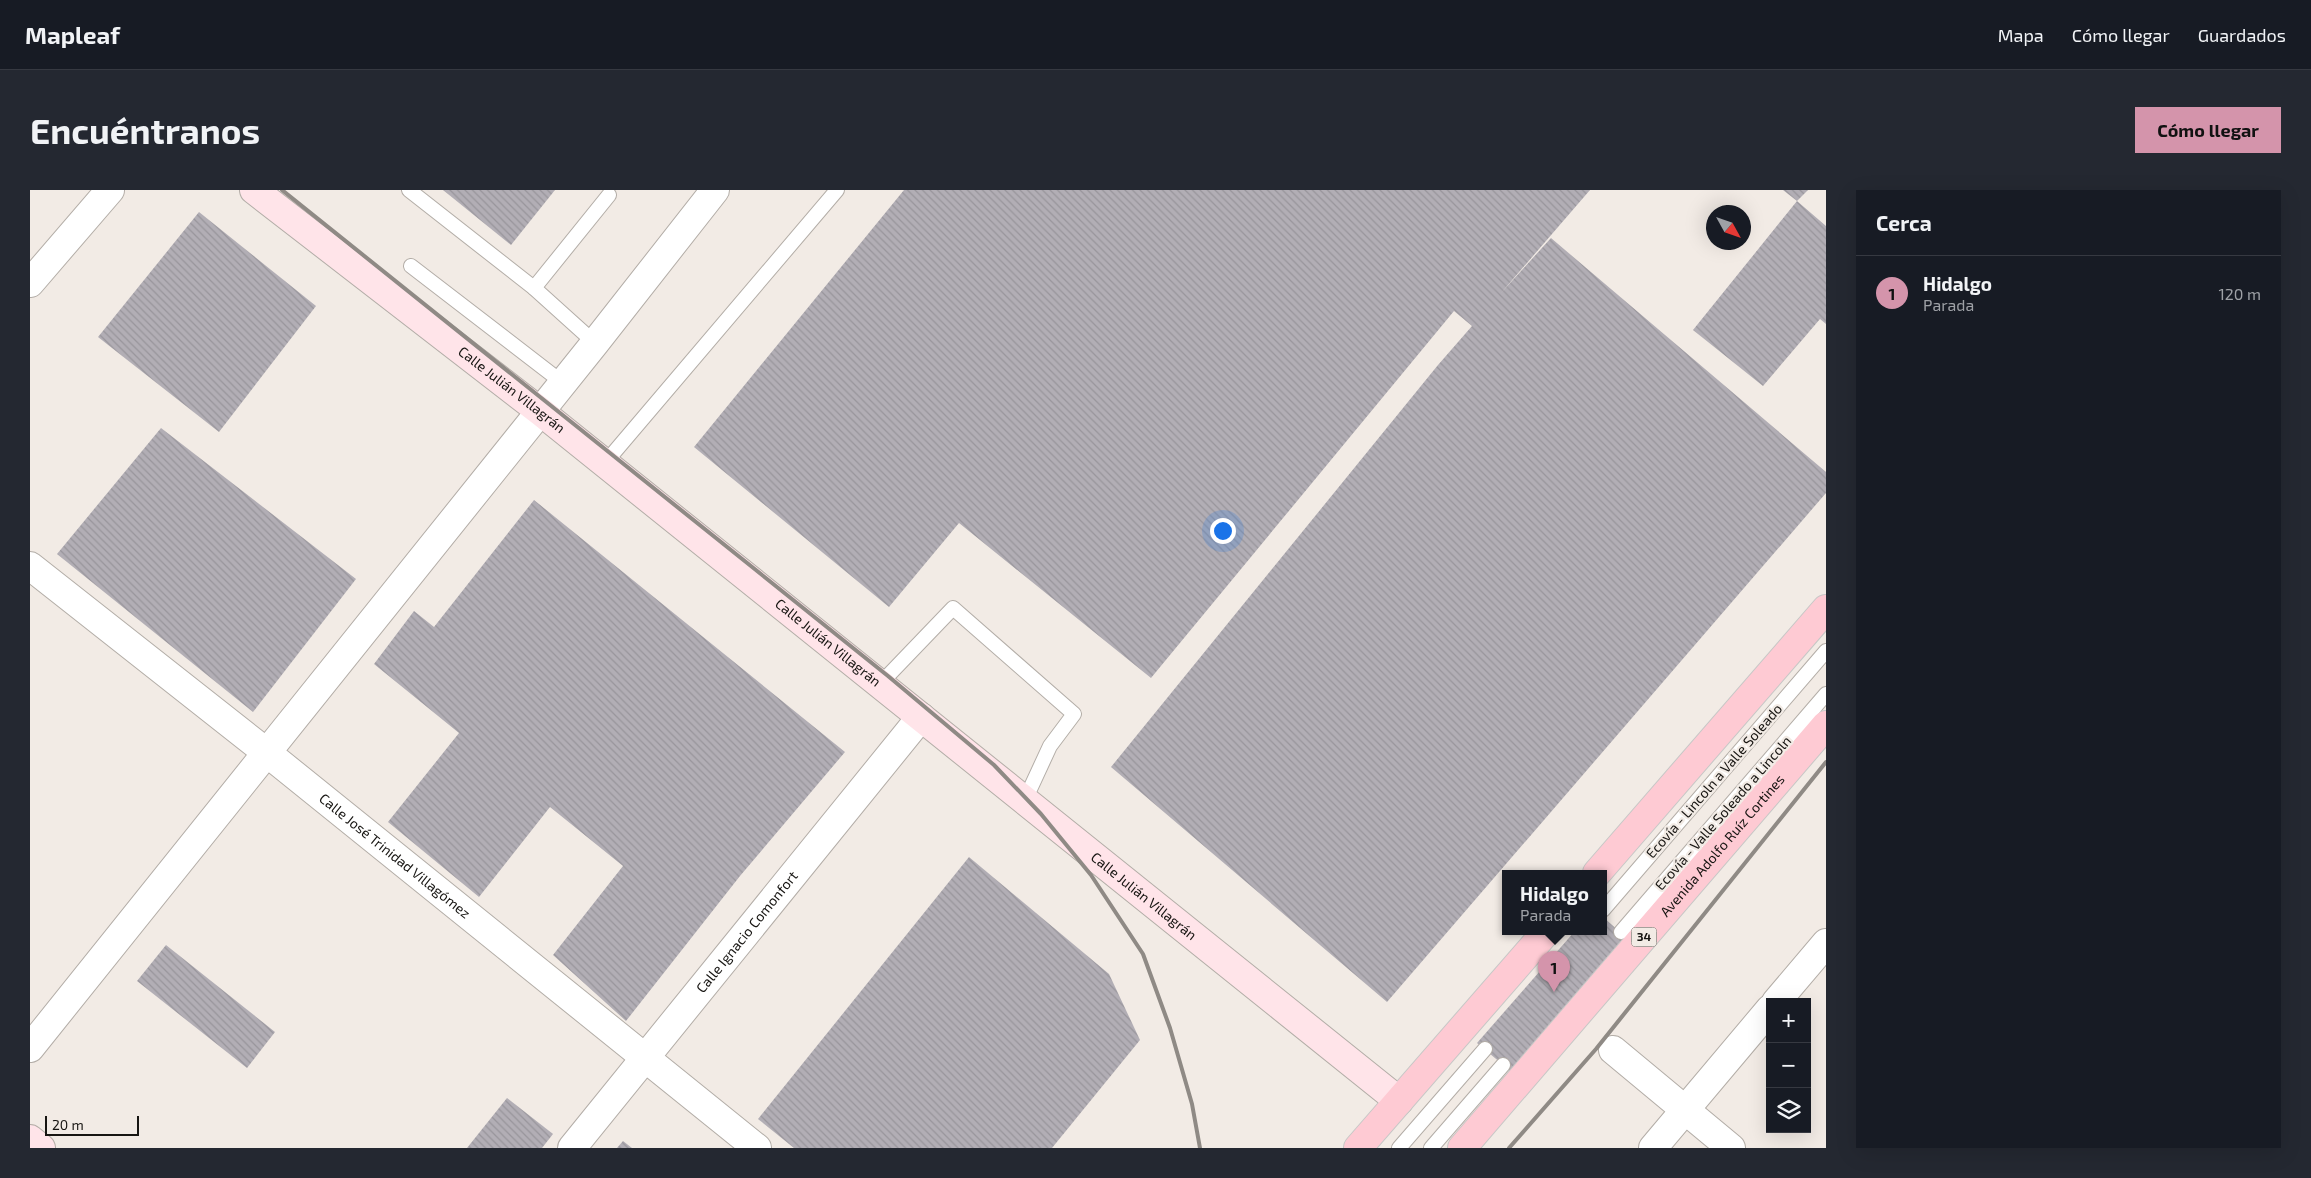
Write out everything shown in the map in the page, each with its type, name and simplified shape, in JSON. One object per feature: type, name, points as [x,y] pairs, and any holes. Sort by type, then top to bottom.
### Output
[{"type":"main road","points":[[1600,870],[1826,609]]},
{"type":"main road","name":"Avenida Adolfo Ruíz Cortines","points":[[1462,1148],[1826,724]]},
{"type":"main road","points":[[1358,1148],[1544,935]]},
{"type":"street","points":[[30,283],[110,190]]},
{"type":"street","name":"Calle Julián Villagrán","points":[[254,190],[606,463],[1399,1101]]},
{"type":"street","points":[[30,1048],[541,412],[715,190]]},
{"type":"street","name":"Calle José Trinidad Villagómez","points":[[30,566],[266,752],[757,1148]]},
{"type":"street","name":"Calle Ignacio Comonfort","points":[[572,1148],[921,717]]},
{"type":"street","points":[[1779,998],[1826,943]]},
{"type":"street","points":[[1653,1148],[1766,1014]]},
{"type":"street","points":[[1613,1050],[1731,1148]]},
{"type":"street","points":[[30,1139],[41,1148]]},
{"type":"lane","points":[[410,190],[534,288],[595,344]]},
{"type":"lane","points":[[606,463],[838,190]]},
{"type":"lane","points":[[534,288],[609,195]]},
{"type":"lane","points":[[411,266],[563,383]]},
{"type":"lane","points":[[880,684],[953,608],[1074,714],[1050,746],[1025,800]]},
{"type":"lane","name":"Ecovía - Lincoln a Valle Soleado","points":[[1607,905],[1826,651]]},
{"type":"lane","name":"Ecovía - Valle Soleado a Lincoln","points":[[1620,932],[1826,694]]},
{"type":"lane","points":[[1398,1148],[1485,1049]]},
{"type":"lane","points":[[1431,1148],[1503,1065]]},
{"type":"building","points":[[443,190],[555,190],[511,245]]},
{"type":"building","points":[[904,190],[1590,190],[1501,293],[1551,238],[1826,472],[1826,493],[1387,1002],[1111,767],[1438,365],[1472,326],[1454,311],[1151,678],[959,523],[889,607],[694,447]]},
{"type":"building","points":[[1783,190],[1808,190],[1797,201]]},
{"type":"building","points":[[1797,201],[1826,226],[1826,324],[1820,319],[1763,386],[1693,330]]},
{"type":"building","points":[[199,212],[316,306],[219,432],[98,337]]},
{"type":"building","points":[[161,428],[356,579],[253,712],[57,554]]},
{"type":"building","points":[[534,500],[845,752],[740,876],[626,1021],[553,955],[623,866],[550,807],[479,897],[388,822],[459,733],[374,664],[414,611],[434,627]]},
{"type":"building","points":[[969,857],[1109,974],[1140,1040],[1052,1148],[794,1148],[758,1119]]},
{"type":"building","points":[[1607,921],[1630,941],[1514,1074],[1477,1043],[1572,935],[1607,935]]},
{"type":"building","points":[[166,945],[275,1032],[247,1068],[137,981]]},
{"type":"building","points":[[507,1098],[553,1134],[542,1148],[467,1148]]},
{"type":"building","points":[[623,1141],[632,1148],[617,1148]]},
{"type":"railway","points":[[282,190],[888,676],[994,765],[1041,814],[1091,875],[1143,954],[1170,1028],[1192,1104],[1200,1148]]},
{"type":"railway","points":[[1509,1148],[1596,1049],[1826,762]]},
{"type":"place","name":"Hidalgo","points":[[1554,992]]}]
